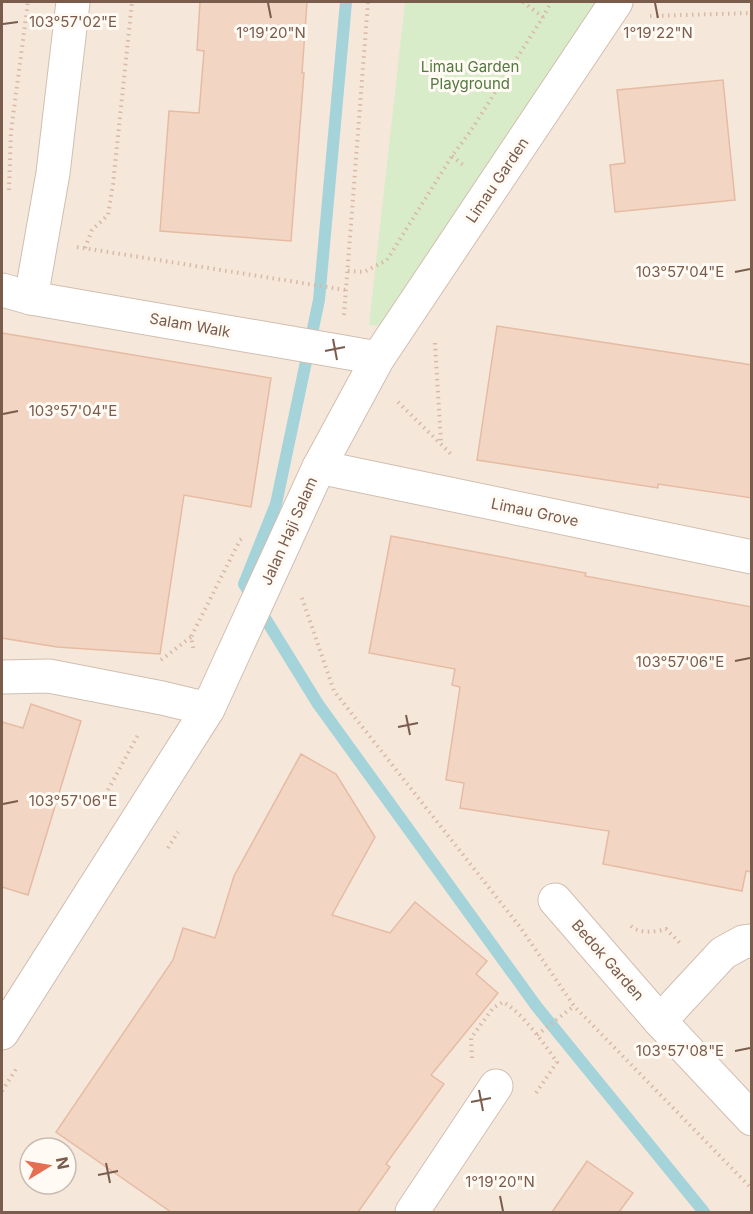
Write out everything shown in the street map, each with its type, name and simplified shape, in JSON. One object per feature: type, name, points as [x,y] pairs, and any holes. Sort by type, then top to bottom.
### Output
[{"type":"street","points":[[16,294],[41,241],[52,173],[73,2]]},
{"type":"street","name":"Limau Garden","points":[[378,358],[628,9]]},
{"type":"street","name":"Salam Walk","points":[[16,294],[378,358]]},
{"type":"street","name":"Jalan Haji Salam","points":[[2,1033],[208,709],[319,467],[378,358]]},
{"type":"street","name":"Limau Grove","points":[[319,467],[752,557]]},
{"type":"street","points":[[2,677],[49,676],[208,709]]},
{"type":"street","name":"Bedok Garden","points":[[555,900],[660,1021],[752,1119]]},
{"type":"street","points":[[660,1021],[723,954],[743,942],[752,941]]},
{"type":"street","points":[[412,1212],[496,1086]]},
{"type":"path","points":[[9,190],[11,132],[28,2]]},
{"type":"path","points":[[85,248],[92,231],[108,215],[132,2]]},
{"type":"path","points":[[342,352],[368,2]]},
{"type":"path","points":[[523,2],[543,17]]},
{"type":"path","points":[[348,271],[364,272],[387,260],[551,2]]},
{"type":"path","points":[[628,9],[752,13]]},
{"type":"path","points":[[41,241],[346,290]]},
{"type":"path","points":[[435,342],[441,443]]},
{"type":"path","points":[[302,598],[334,691],[520,927],[574,1006],[752,1189]]},
{"type":"path","points":[[628,923],[634,929],[655,932],[666,930],[707,971]]},
{"type":"path","points":[[537,1035],[574,1006]]},
{"type":"shaded area","points":[[2,2],[751,2],[751,1212],[2,1212]]},
{"type":"green space","name":"Limau Garden Playground","points":[[405,2],[606,2],[394,327],[369,325]]},
{"type":"building","points":[[200,2],[307,2],[291,241],[160,231],[169,111],[199,113],[204,51],[197,50]]},
{"type":"building","points":[[723,80],[735,200],[615,212],[610,165],[625,163],[617,90]]},
{"type":"building","points":[[497,326],[752,365],[752,498],[658,484],[658,488],[477,460]]},
{"type":"building","points":[[2,333],[271,378],[251,507],[184,495],[160,654],[57,647],[2,638]]},
{"type":"building","points":[[391,536],[586,573],[585,576],[752,607],[752,872],[746,871],[742,891],[603,864],[609,831],[460,808],[464,783],[446,780],[460,687],[452,685],[455,669],[369,653]]},
{"type":"building","points":[[31,704],[81,721],[28,895],[2,887],[2,722],[23,728]]},
{"type":"building","points":[[301,754],[336,774],[375,837],[332,915],[390,933],[415,902],[487,961],[476,974],[498,993],[431,1075],[444,1084],[386,1164],[390,1167],[358,1212],[171,1212],[78,1147],[78,1136],[62,1136],[56,1132],[173,960],[183,928],[215,938],[234,876]]},
{"type":"building","points":[[587,1161],[633,1193],[619,1212],[552,1212]]},
{"type":"waterway","points":[[346,2],[319,300],[276,504],[244,584],[318,704],[537,1007],[704,1212]]}]
